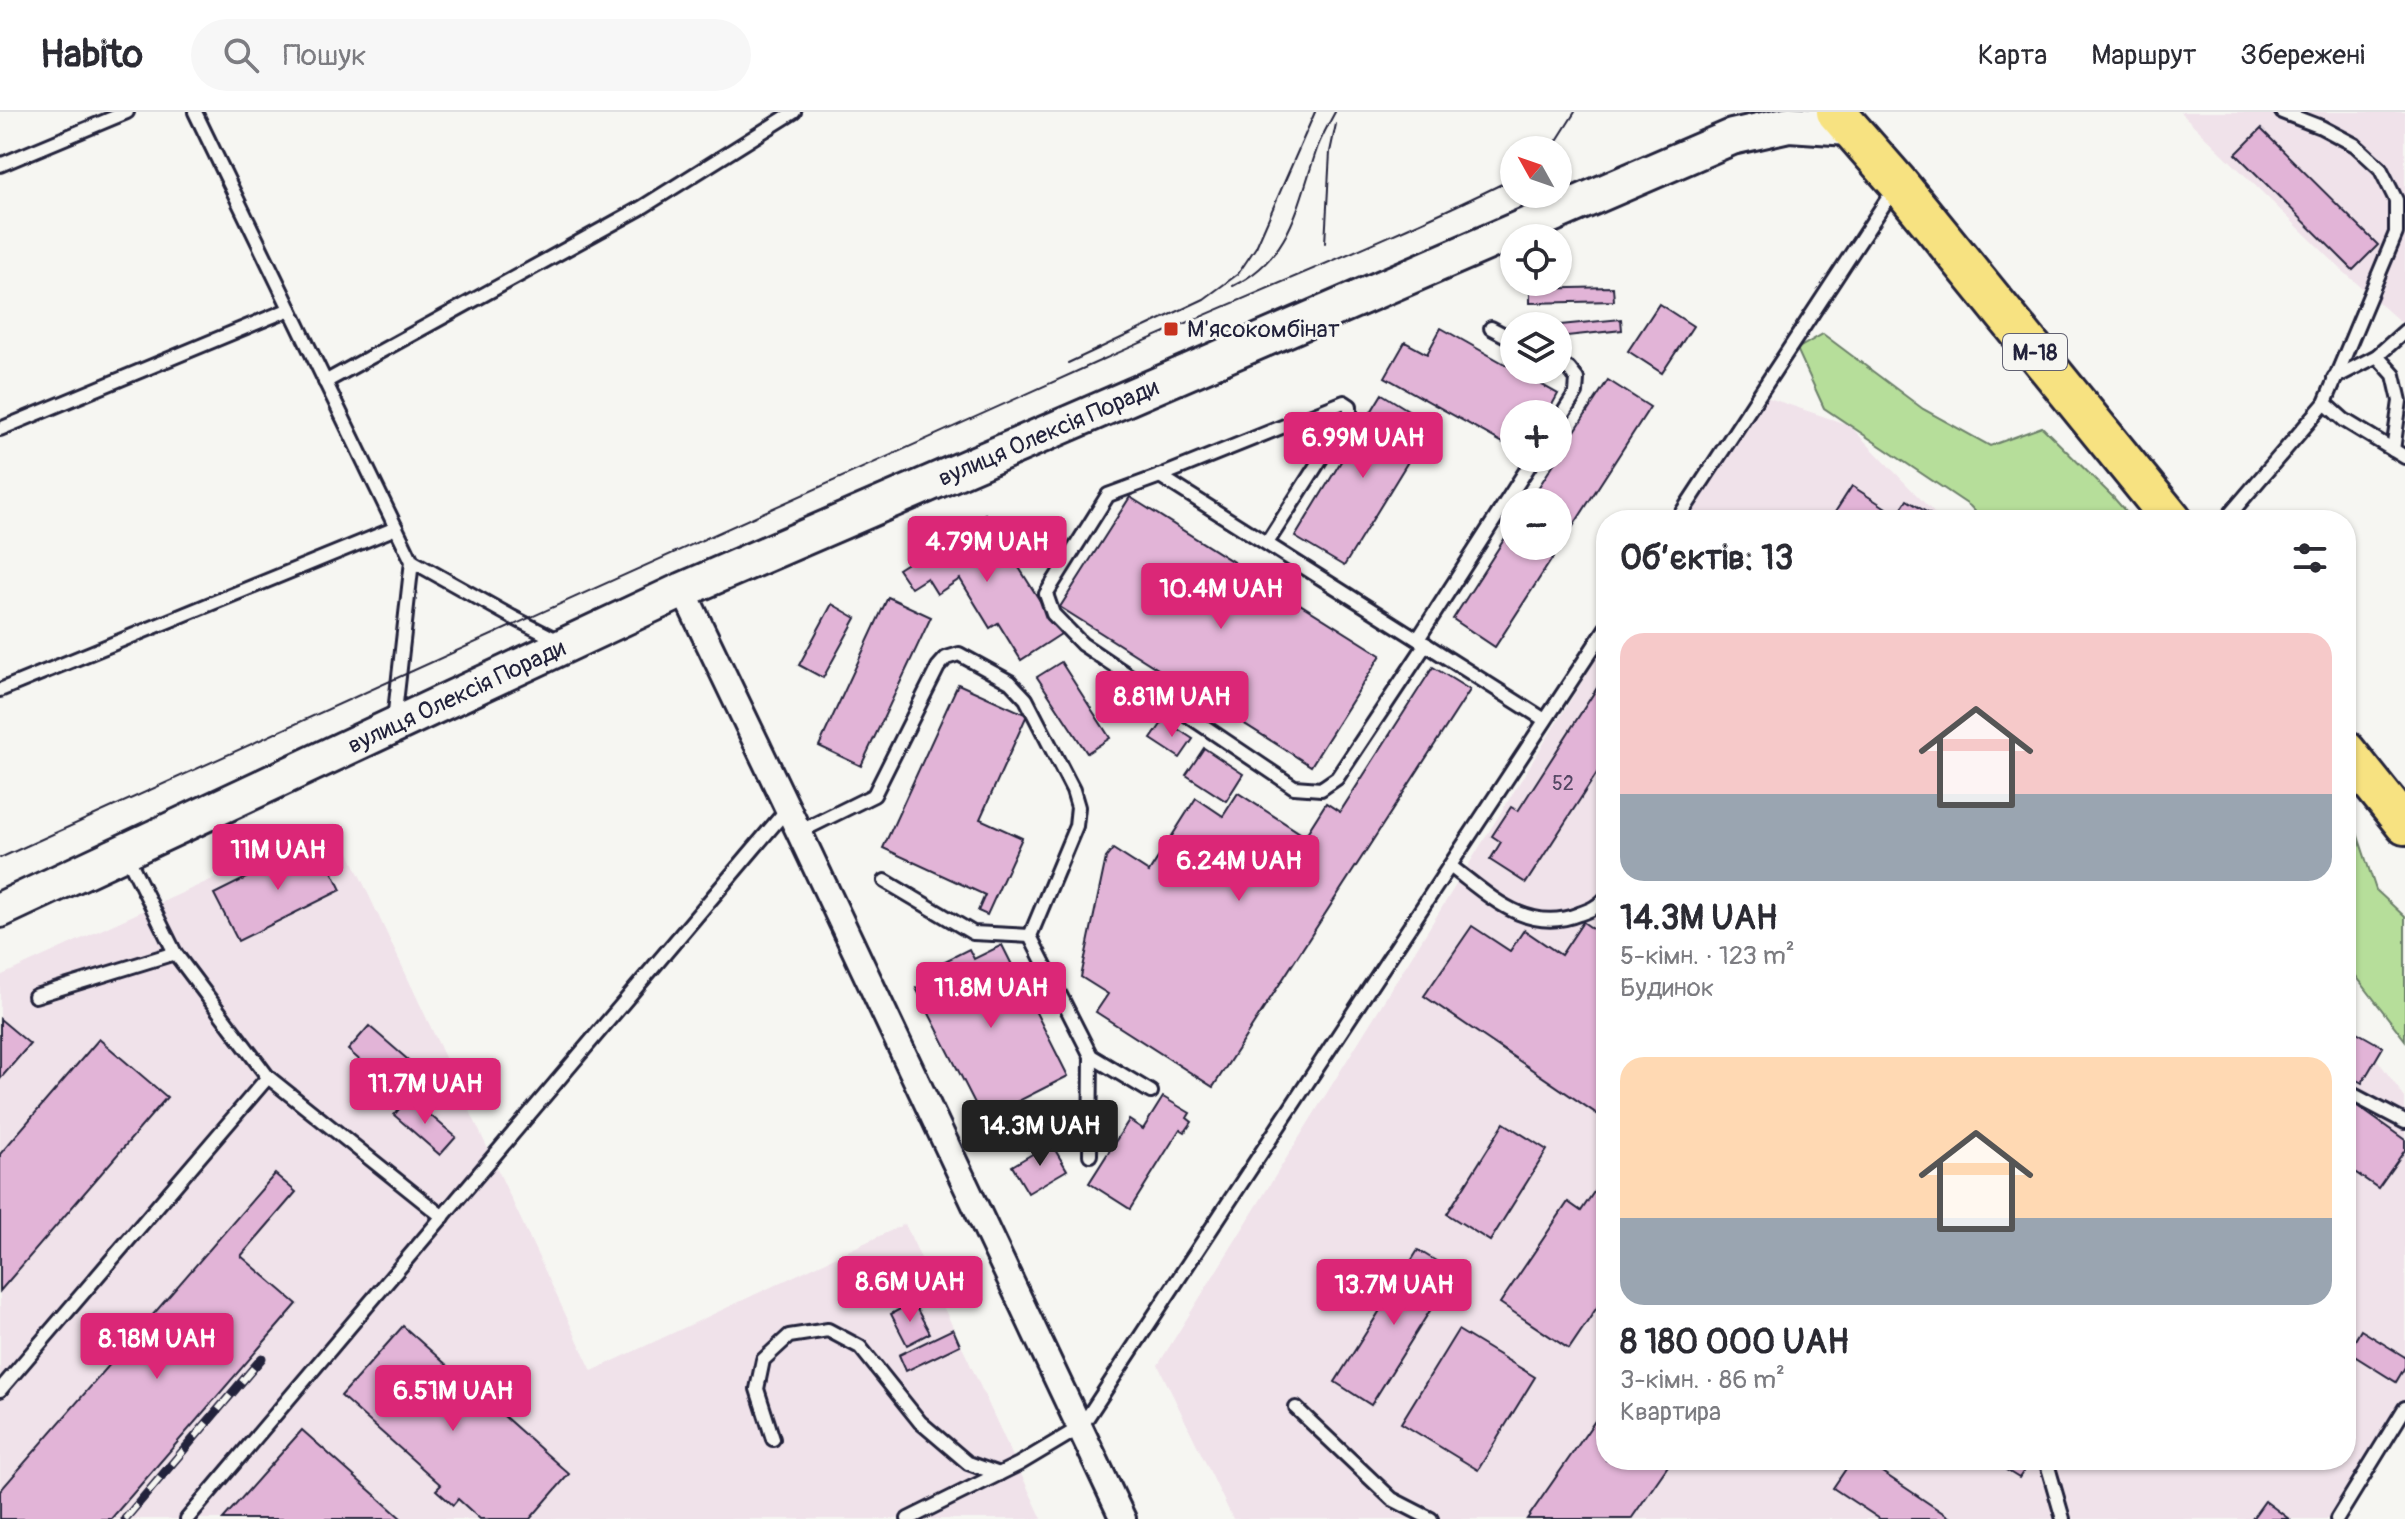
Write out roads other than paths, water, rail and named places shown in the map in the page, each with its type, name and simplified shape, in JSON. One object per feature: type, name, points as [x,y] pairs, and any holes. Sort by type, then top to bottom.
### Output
[{"type":"highway","name":"М-18","points":[[1843,120],[1898,183],[2164,510]]},
{"type":"highway","points":[[2356,764],[2405,825]]},
{"type":"main road","name":"вулиця Олексія Поради","points":[[0,910],[683,590],[1732,137],[1789,124],[1843,120]]},
{"type":"street","points":[[683,590],[1123,1519]]},
{"type":"lane","points":[[0,165],[127,112]]},
{"type":"lane","points":[[195,112],[412,561],[394,724]]},
{"type":"lane","points":[[325,382],[641,208],[794,112]]},
{"type":"lane","points":[[2234,510],[2325,403],[2396,233],[2396,200],[2380,168],[2355,145],[2282,112]]},
{"type":"lane","points":[[1684,510],[1898,183]]},
{"type":"lane","points":[[0,429],[290,309]]},
{"type":"lane","points":[[1491,328],[1500,333]]},
{"type":"lane","points":[[2334,378],[2377,356],[2405,331]]},
{"type":"lane","points":[[2377,356],[2394,375],[2400,401],[2393,450]]},
{"type":"lane","points":[[1572,373],[1577,379],[1576,393],[1572,400]]},
{"type":"lane","points":[[1267,543],[1350,413],[1350,406],[1344,402],[1108,495],[1046,594],[1053,614],[1082,644],[1294,787],[1321,789],[1337,778],[1525,472]]},
{"type":"lane","points":[[2325,403],[2344,420],[2405,457]]},
{"type":"lane","points":[[1160,476],[1545,720]]},
{"type":"lane","points":[[0,690],[396,528]]},
{"type":"lane","points":[[412,561],[568,646]]},
{"type":"lane","points":[[908,1519],[999,1474],[1081,1427],[1596,643]]},
{"type":"lane","points":[[799,832],[874,795],[938,667],[946,658],[959,654],[1010,682],[1026,699],[1073,790],[1078,807],[1076,826],[1030,936],[1091,1056],[1090,1155]]},
{"type":"lane","points":[[187,1519],[788,808]]},
{"type":"lane","points":[[125,853],[175,953],[268,1077],[443,1217]]},
{"type":"lane","points":[[1450,866],[1508,911],[1537,921],[1565,920],[1596,907]]},
{"type":"lane","points":[[885,881],[973,933],[1030,936]]},
{"type":"lane","points":[[35,996],[175,953]]},
{"type":"lane","points":[[1091,1056],[1151,1092]]},
{"type":"lane","points":[[0,1390],[268,1077]]},
{"type":"lane","points":[[2356,1096],[2405,1122]]},
{"type":"lane","points":[[773,1439],[757,1389],[763,1360],[789,1336],[828,1330],[860,1347],[883,1379],[932,1432],[968,1463],[999,1474]]},
{"type":"lane","points":[[1296,1408],[1392,1499],[1431,1519]]},
{"type":"lane","points":[[2337,1519],[2405,1408]]},
{"type":"lane","points":[[2049,1470],[2063,1519]]},
{"type":"tram line","points":[[1068,363],[1204,299],[1238,274],[1256,247],[1315,112]]},
{"type":"tram line","points":[[1233,286],[1253,274],[1281,244],[1298,207],[1318,146],[1335,112]]},
{"type":"tram line","points":[[1560,136],[1575,112]]},
{"type":"tram line","points":[[1325,243],[1330,152],[1336,124]]},
{"type":"tram line","points":[[0,858],[1102,360],[1412,226],[1500,185]]},
{"type":"railway","points":[[125,1519],[262,1358]]},
{"type":"place","name":"М'ясокомбінат","points":[[1171,329]]}]
